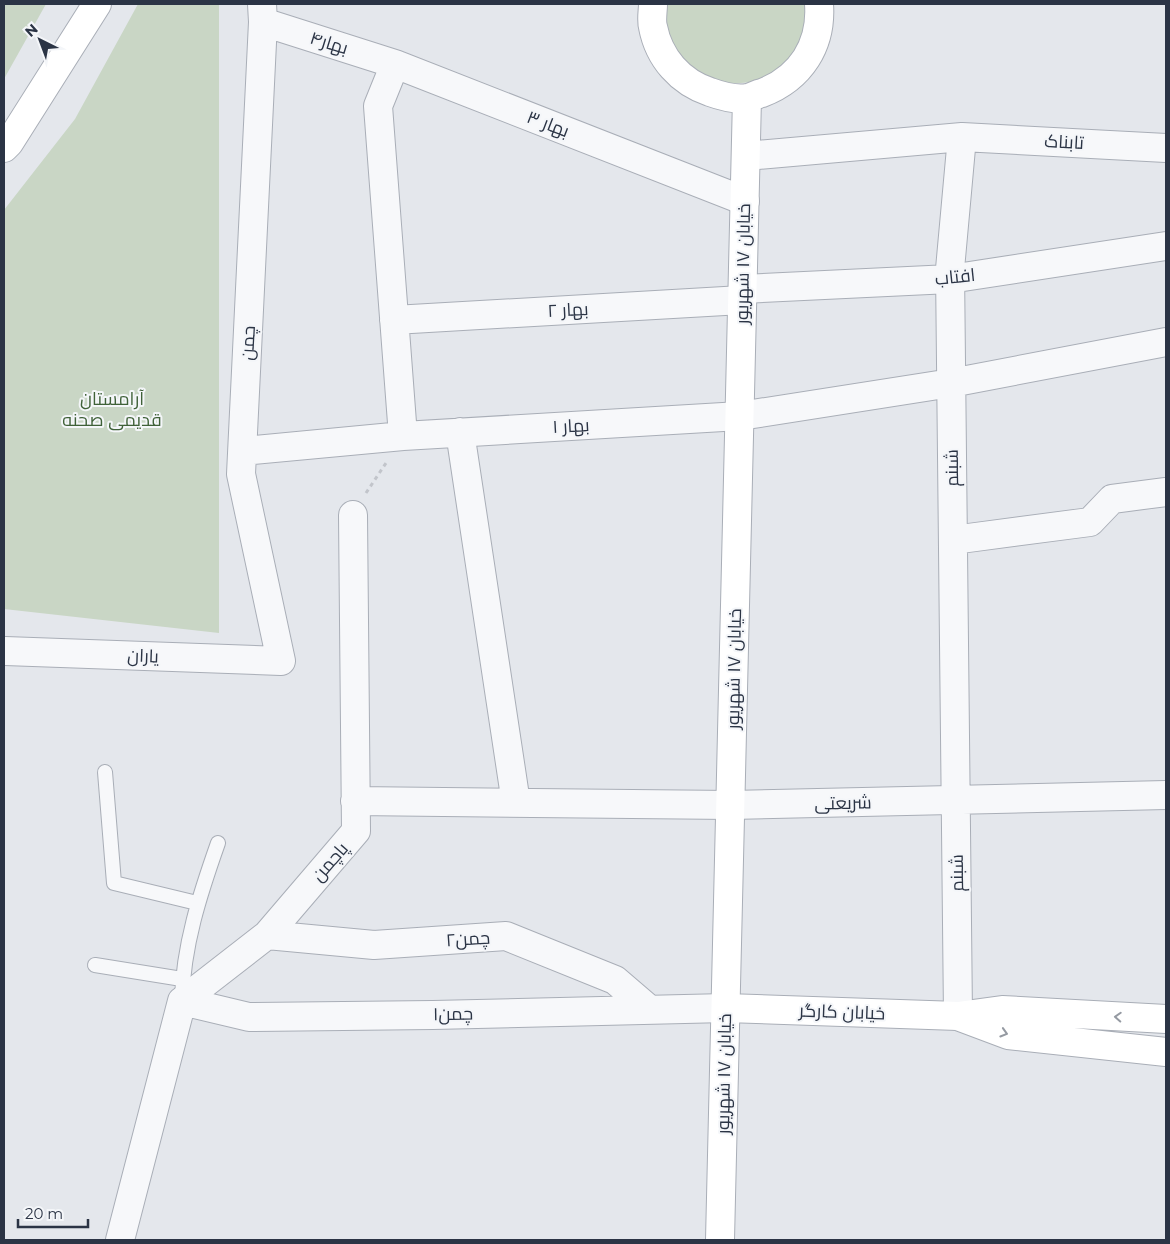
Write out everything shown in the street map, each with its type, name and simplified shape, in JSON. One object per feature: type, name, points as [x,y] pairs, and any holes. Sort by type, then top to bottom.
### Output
[{"type":"street","points":[[4,148],[97,4]]},
{"type":"street","points":[[653,4],[652,26],[660,50],[675,72],[696,87],[720,96],[747,98],[774,88],[797,71],[813,47],[820,20],[819,4]]},
{"type":"street","name":"بهار۴","points":[[262,13],[395,64]]},
{"type":"street","name":"چمن","points":[[262,13],[241,474],[281,661]]},
{"type":"street","points":[[395,64],[378,106],[402,436]]},
{"type":"street","name":"بهار ۳","points":[[395,64],[745,200]]},
{"type":"street","name":"خیابان ۱۷ شهریور","points":[[720,1240],[747,98]]},
{"type":"street","points":[[746,156],[962,137]]},
{"type":"street","name":"تابناک","points":[[962,137],[1166,148]]},
{"type":"street","name":"شبنم","points":[[958,1016],[950,279],[962,137]]},
{"type":"street","name":"افتاب","points":[[742,294],[950,279],[1166,246]]},
{"type":"street","name":"بهار ۲","points":[[394,320],[742,294]]},
{"type":"street","name":"بهار ۱","points":[[242,451],[402,436],[740,416],[951,383],[1166,342]]},
{"type":"street","points":[[460,432],[516,803]]},
{"type":"street","points":[[953,540],[1090,522],[1112,499],[1166,492]]},
{"type":"street","name":"پاچمن","points":[[182,990],[267,935],[356,830],[352,515]]},
{"type":"street","name":"یاران","points":[[5,651],[281,661]]},
{"type":"street","name":"شریعتی","points":[[355,801],[730,805],[1166,796]]},
{"type":"street","name":"چمن۲","points":[[267,935],[374,944],[506,936],[615,980],[650,1010]]},
{"type":"street","points":[[120,1240],[182,990]]},
{"type":"street","name":"چمن۱","points":[[182,990],[249,1017],[726,1008]]},
{"type":"street","name":"خیابان کارگر","points":[[726,1008],[958,1016],[1002,1010],[1166,1019]]},
{"type":"street","name":"خیابان کارگر","points":[[958,1016],[1008,1035],[1166,1052]]},
{"type":"lane","points":[[104,772],[114,883],[197,903]]},
{"type":"lane","points":[[94,965],[182,990],[197,903],[218,843]]},
{"type":"path","points":[[352,515],[402,436]]},
{"type":"green space","points":[[4,4],[46,4],[4,79]]},
{"type":"green space","name":"آرامستان قدیمی صحنه","points":[[138,4],[219,4],[219,633],[4,609],[4,210],[75,119]]},
{"type":"green space","points":[[667,4],[808,4],[804,42],[788,63],[764,78],[746,83],[727,82],[709,78],[693,69],[680,55],[671,39],[666,17]]}]
